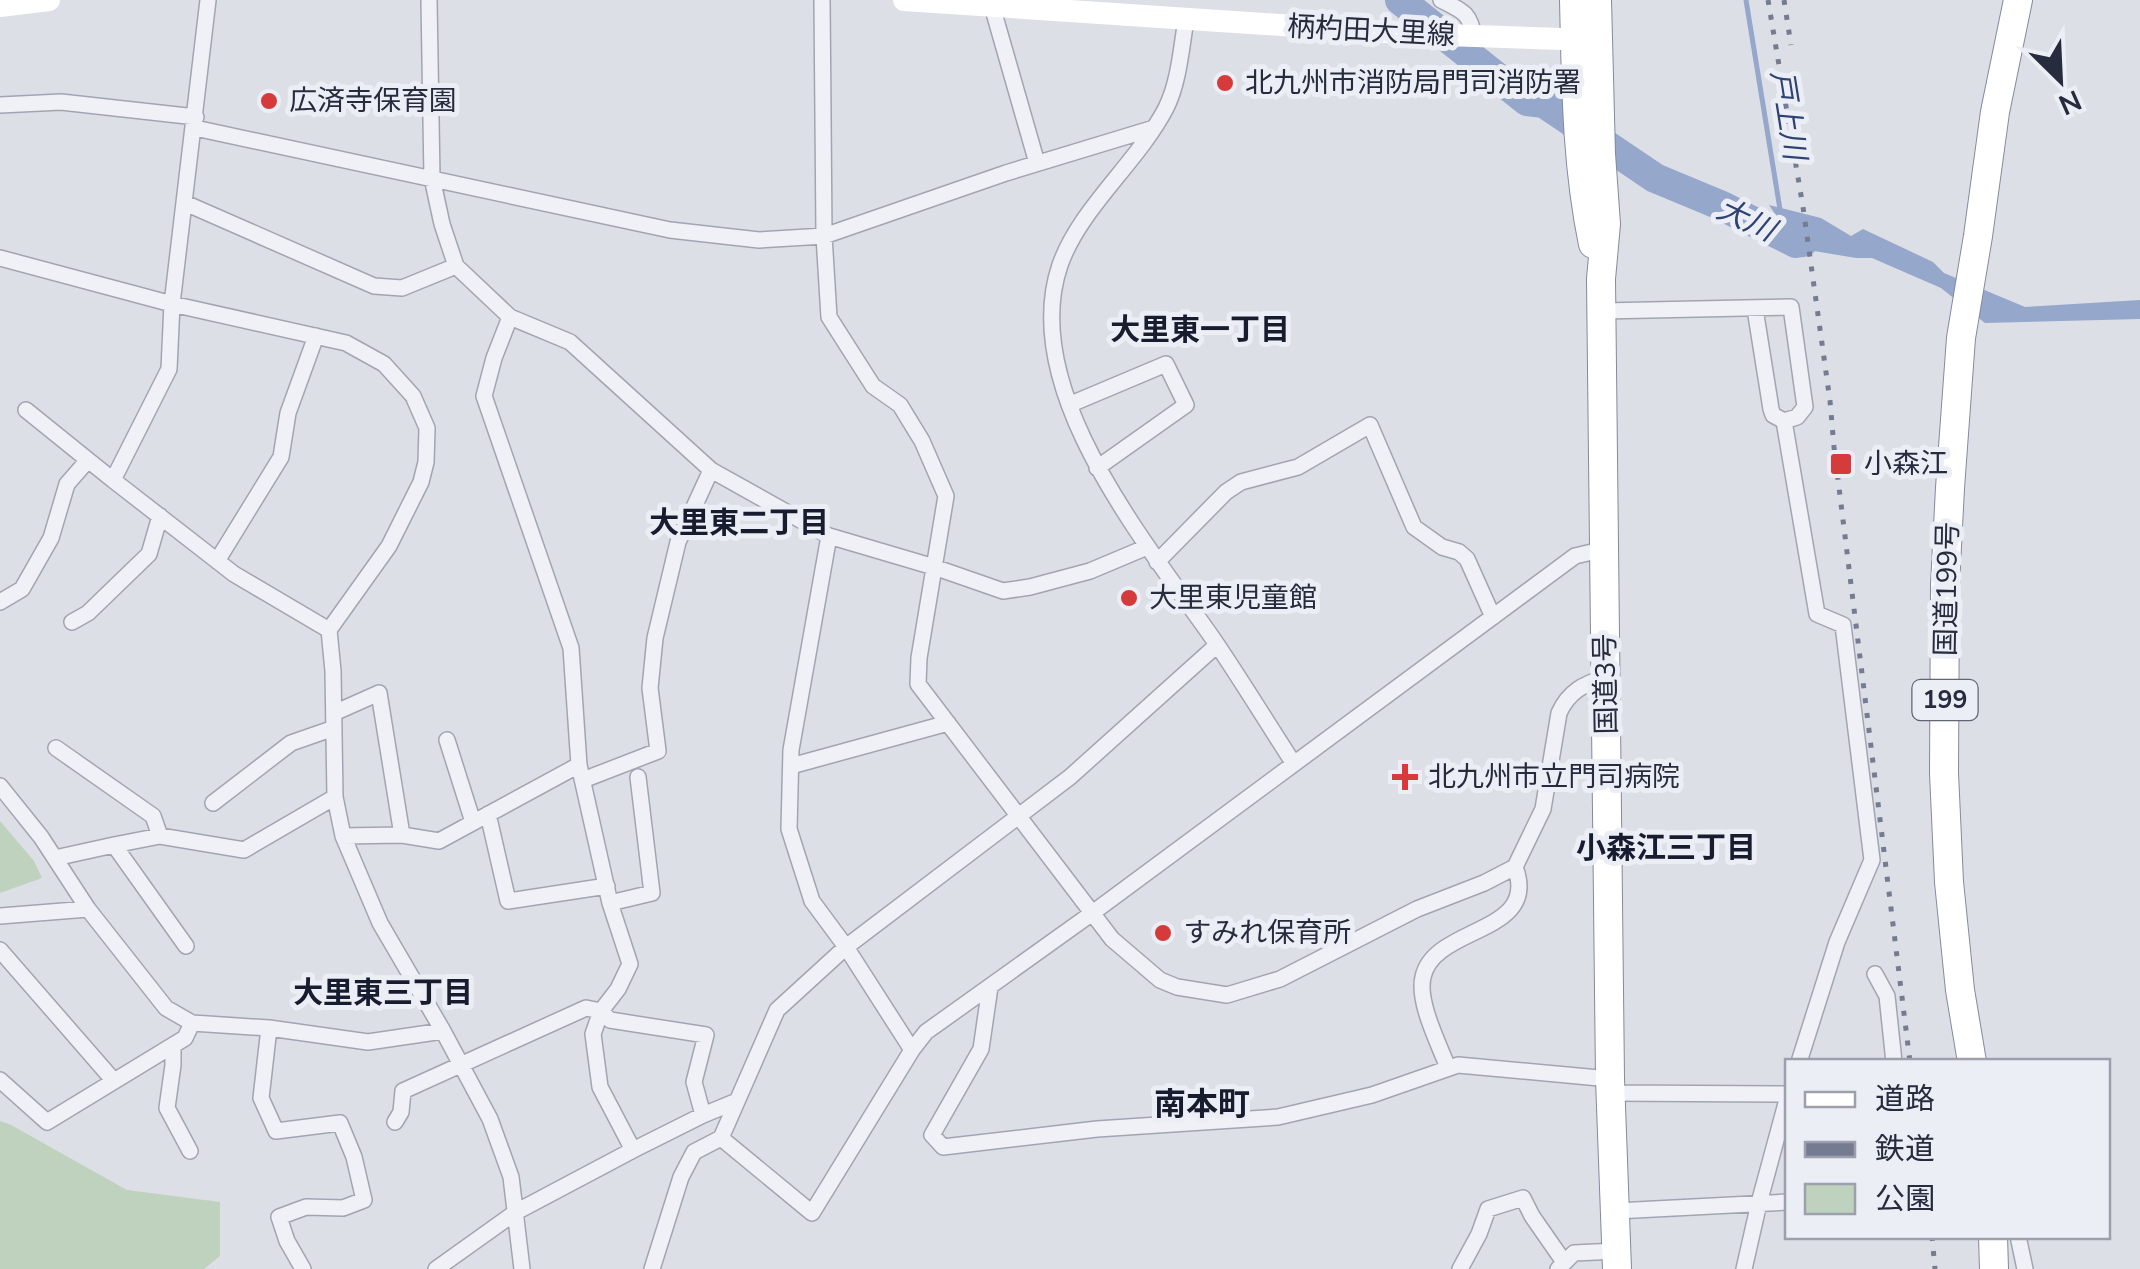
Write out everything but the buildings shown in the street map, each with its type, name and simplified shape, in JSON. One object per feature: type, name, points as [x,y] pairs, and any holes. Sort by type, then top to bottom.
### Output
[{"type":"highway","name":"国道3号","points":[[1574,0],[1587,40]]},
{"type":"highway","name":"国道3号","points":[[1598,0],[1587,40],[1588,94],[1601,154],[1606,224],[1601,279],[1610,1086],[1617,1260]]},
{"type":"highway","name":"国道199号","points":[[1972,1059],[1949,882],[1944,773],[1946,566],[1962,338],[1994,112],[2018,0]]},
{"type":"highway","name":"国道3号","points":[[1588,94],[1577,133],[1585,206],[1601,279]]},
{"type":"highway","points":[[1993,1239],[1994,1269]]},
{"type":"main road","points":[[0,6],[48,0]]},
{"type":"main road","name":"柄杓田大里線","points":[[904,0],[1186,10],[1416,34],[1587,40]]},
{"type":"street","points":[[113,480],[169,369],[172,304],[208,0]]},
{"type":"street","points":[[429,0],[432,178],[456,266],[510,317],[570,342],[710,470],[829,536],[1003,591],[1090,571],[1146,547]]},
{"type":"street","points":[[822,0],[828,317],[873,386],[900,406],[922,441],[946,496],[918,684],[1112,939],[1160,980],[1177,987],[1227,995],[1280,979],[1417,910],[1515,868],[1543,809],[1559,712],[1577,688],[1606,677]]},
{"type":"street","points":[[1441,0],[1463,11],[1471,21],[1474,37]]},
{"type":"street","points":[[992,6],[1037,163]]},
{"type":"street","points":[[1186,10],[1178,72],[1168,104],[1076,234],[1060,264],[1050,330],[1070,404],[1097,468],[1294,764]]},
{"type":"street","points":[[0,105],[62,102],[195,122],[670,230],[759,240],[824,236],[1037,163],[1154,128]]},
{"type":"street","points":[[185,203],[374,286],[402,288],[456,266]]},
{"type":"street","points":[[0,258],[172,304],[346,344],[384,364],[413,396],[428,428],[422,482],[389,546],[329,630],[335,796],[343,836],[380,923],[490,1119],[510,1177],[522,1269]]},
{"type":"street","points":[[1602,310],[1791,307],[1804,406],[1797,417],[1784,421],[1770,409],[1755,309]]},
{"type":"street","points":[[510,317],[484,396],[571,648],[581,773],[610,903],[630,964],[601,1011],[593,1034],[600,1087],[633,1150]]},
{"type":"street","points":[[218,561],[281,457],[288,413],[316,336]]},
{"type":"street","points":[[1070,404],[1166,364],[1186,405],[1097,468]]},
{"type":"street","points":[[26,410],[234,574],[329,630]]},
{"type":"street","points":[[1784,421],[1817,614],[1843,625],[1872,860],[1837,942],[1799,1059]]},
{"type":"street","points":[[1157,562],[1226,492],[1241,482],[1298,467],[1370,425],[1414,527],[1468,559],[1493,617]]},
{"type":"street","points":[[0,602],[22,589],[51,538],[67,484],[88,460]]},
{"type":"street","points":[[343,836],[402,835],[439,841],[581,773],[658,751],[650,688],[655,638],[678,542],[710,470]]},
{"type":"street","points":[[72,622],[88,612],[149,554],[160,516]]},
{"type":"street","points":[[829,536],[791,750],[789,829],[812,901],[912,1050]]},
{"type":"street","points":[[721,1138],[812,1213],[926,1032],[1092,914],[1575,556],[1604,549]]},
{"type":"street","points":[[652,1269],[694,1152],[721,1138],[777,1010],[846,947],[1070,777],[1216,644]]},
{"type":"street","points":[[213,803],[291,743],[379,693],[402,835]]},
{"type":"street","points":[[791,766],[948,723]]},
{"type":"street","points":[[447,740],[481,818],[508,901],[606,886]]},
{"type":"street","points":[[56,748],[153,816],[160,836]]},
{"type":"street","points":[[610,903],[652,893],[638,777]]},
{"type":"street","points":[[0,786],[42,836],[88,910],[166,1008],[192,1023],[270,1028],[368,1042],[444,1031]]},
{"type":"street","points":[[55,858],[160,836],[244,850],[335,796]]},
{"type":"street","points":[[114,845],[186,946]]},
{"type":"street","points":[[1448,1068],[1422,996],[1423,976],[1429,962],[1442,950],[1515,906],[1520,880],[1515,868]]},
{"type":"street","points":[[0,916],[88,910]]},
{"type":"street","points":[[0,950],[114,1081]]},
{"type":"street","points":[[1875,974],[1886,996],[1894,1059]]},
{"type":"street","points":[[990,986],[981,1049],[932,1135],[943,1147],[1096,1129],[1278,1117],[1372,1095],[1448,1068],[1471,1065],[1610,1086],[1785,1095]]},
{"type":"street","points":[[395,1122],[403,1091],[586,1008],[601,1011],[610,1020],[706,1035],[694,1082],[703,1114]]},
{"type":"street","points":[[0,1080],[47,1122],[184,1038],[192,1023]]},
{"type":"street","points":[[270,1028],[261,1098],[276,1130],[340,1122],[354,1156],[364,1200],[344,1208],[306,1207],[279,1217],[287,1242],[303,1269]]},
{"type":"street","points":[[173,1045],[168,1108],[190,1151]]},
{"type":"street","points":[[436,1269],[516,1212],[703,1114],[737,1101]]},
{"type":"street","points":[[1744,1269],[1785,1106]]},
{"type":"street","points":[[1460,1269],[1488,1209],[1523,1198],[1561,1266],[1574,1253],[1617,1260]]},
{"type":"street","points":[[1616,1211],[1785,1202]]},
{"type":"street","points":[[2019,1239],[2025,1269]]},
{"type":"green space","points":[[0,821],[34,861],[42,878],[0,893]]},
{"type":"green space","points":[[0,1121],[127,1190],[220,1202],[220,1256],[204,1269],[0,1269]]},
{"type":"water","points":[[1769,205],[1821,218],[1851,236],[1863,229],[1933,262],[1944,273],[2025,307],[2140,300],[2140,319],[1985,323],[1941,288],[1872,258],[1790,247],[1727,224],[1775,230],[1790,227]]},
{"type":"waterway","name":"大川","points":[[1400,0],[1527,101],[1544,103],[1655,178],[1796,243],[1803,242]]},
{"type":"waterway","name":"戸上川","points":[[1746,0],[1784,234]]},
{"type":"railway","points":[[1768,0],[1830,401],[1910,1059]]},
{"type":"railway","points":[[1784,0],[1791,45]]},
{"type":"railway","points":[[1932,1239],[1935,1269]]},
{"type":"place","name":"北九州市消防局門司消防署","points":[[1225,83]]},
{"type":"place","name":"広済寺保育園","points":[[269,101]]},
{"type":"place","name":"小森江","points":[[1841,464]]},
{"type":"place","name":"大里東児童館","points":[[1129,598]]},
{"type":"place","name":"北九州市立門司病院","points":[[1405,777]]},
{"type":"place","name":"すみれ保育所","points":[[1163,933]]},
{"type":"district","name":"大里東一丁目","points":[[1200,330]]},
{"type":"district","name":"大里東二丁目","points":[[739,523]]},
{"type":"district","name":"小森江三丁目","points":[[1666,848]]},
{"type":"district","name":"大里東三丁目","points":[[383,993]]},
{"type":"district","name":"南本町","points":[[1202,1104]]}]
